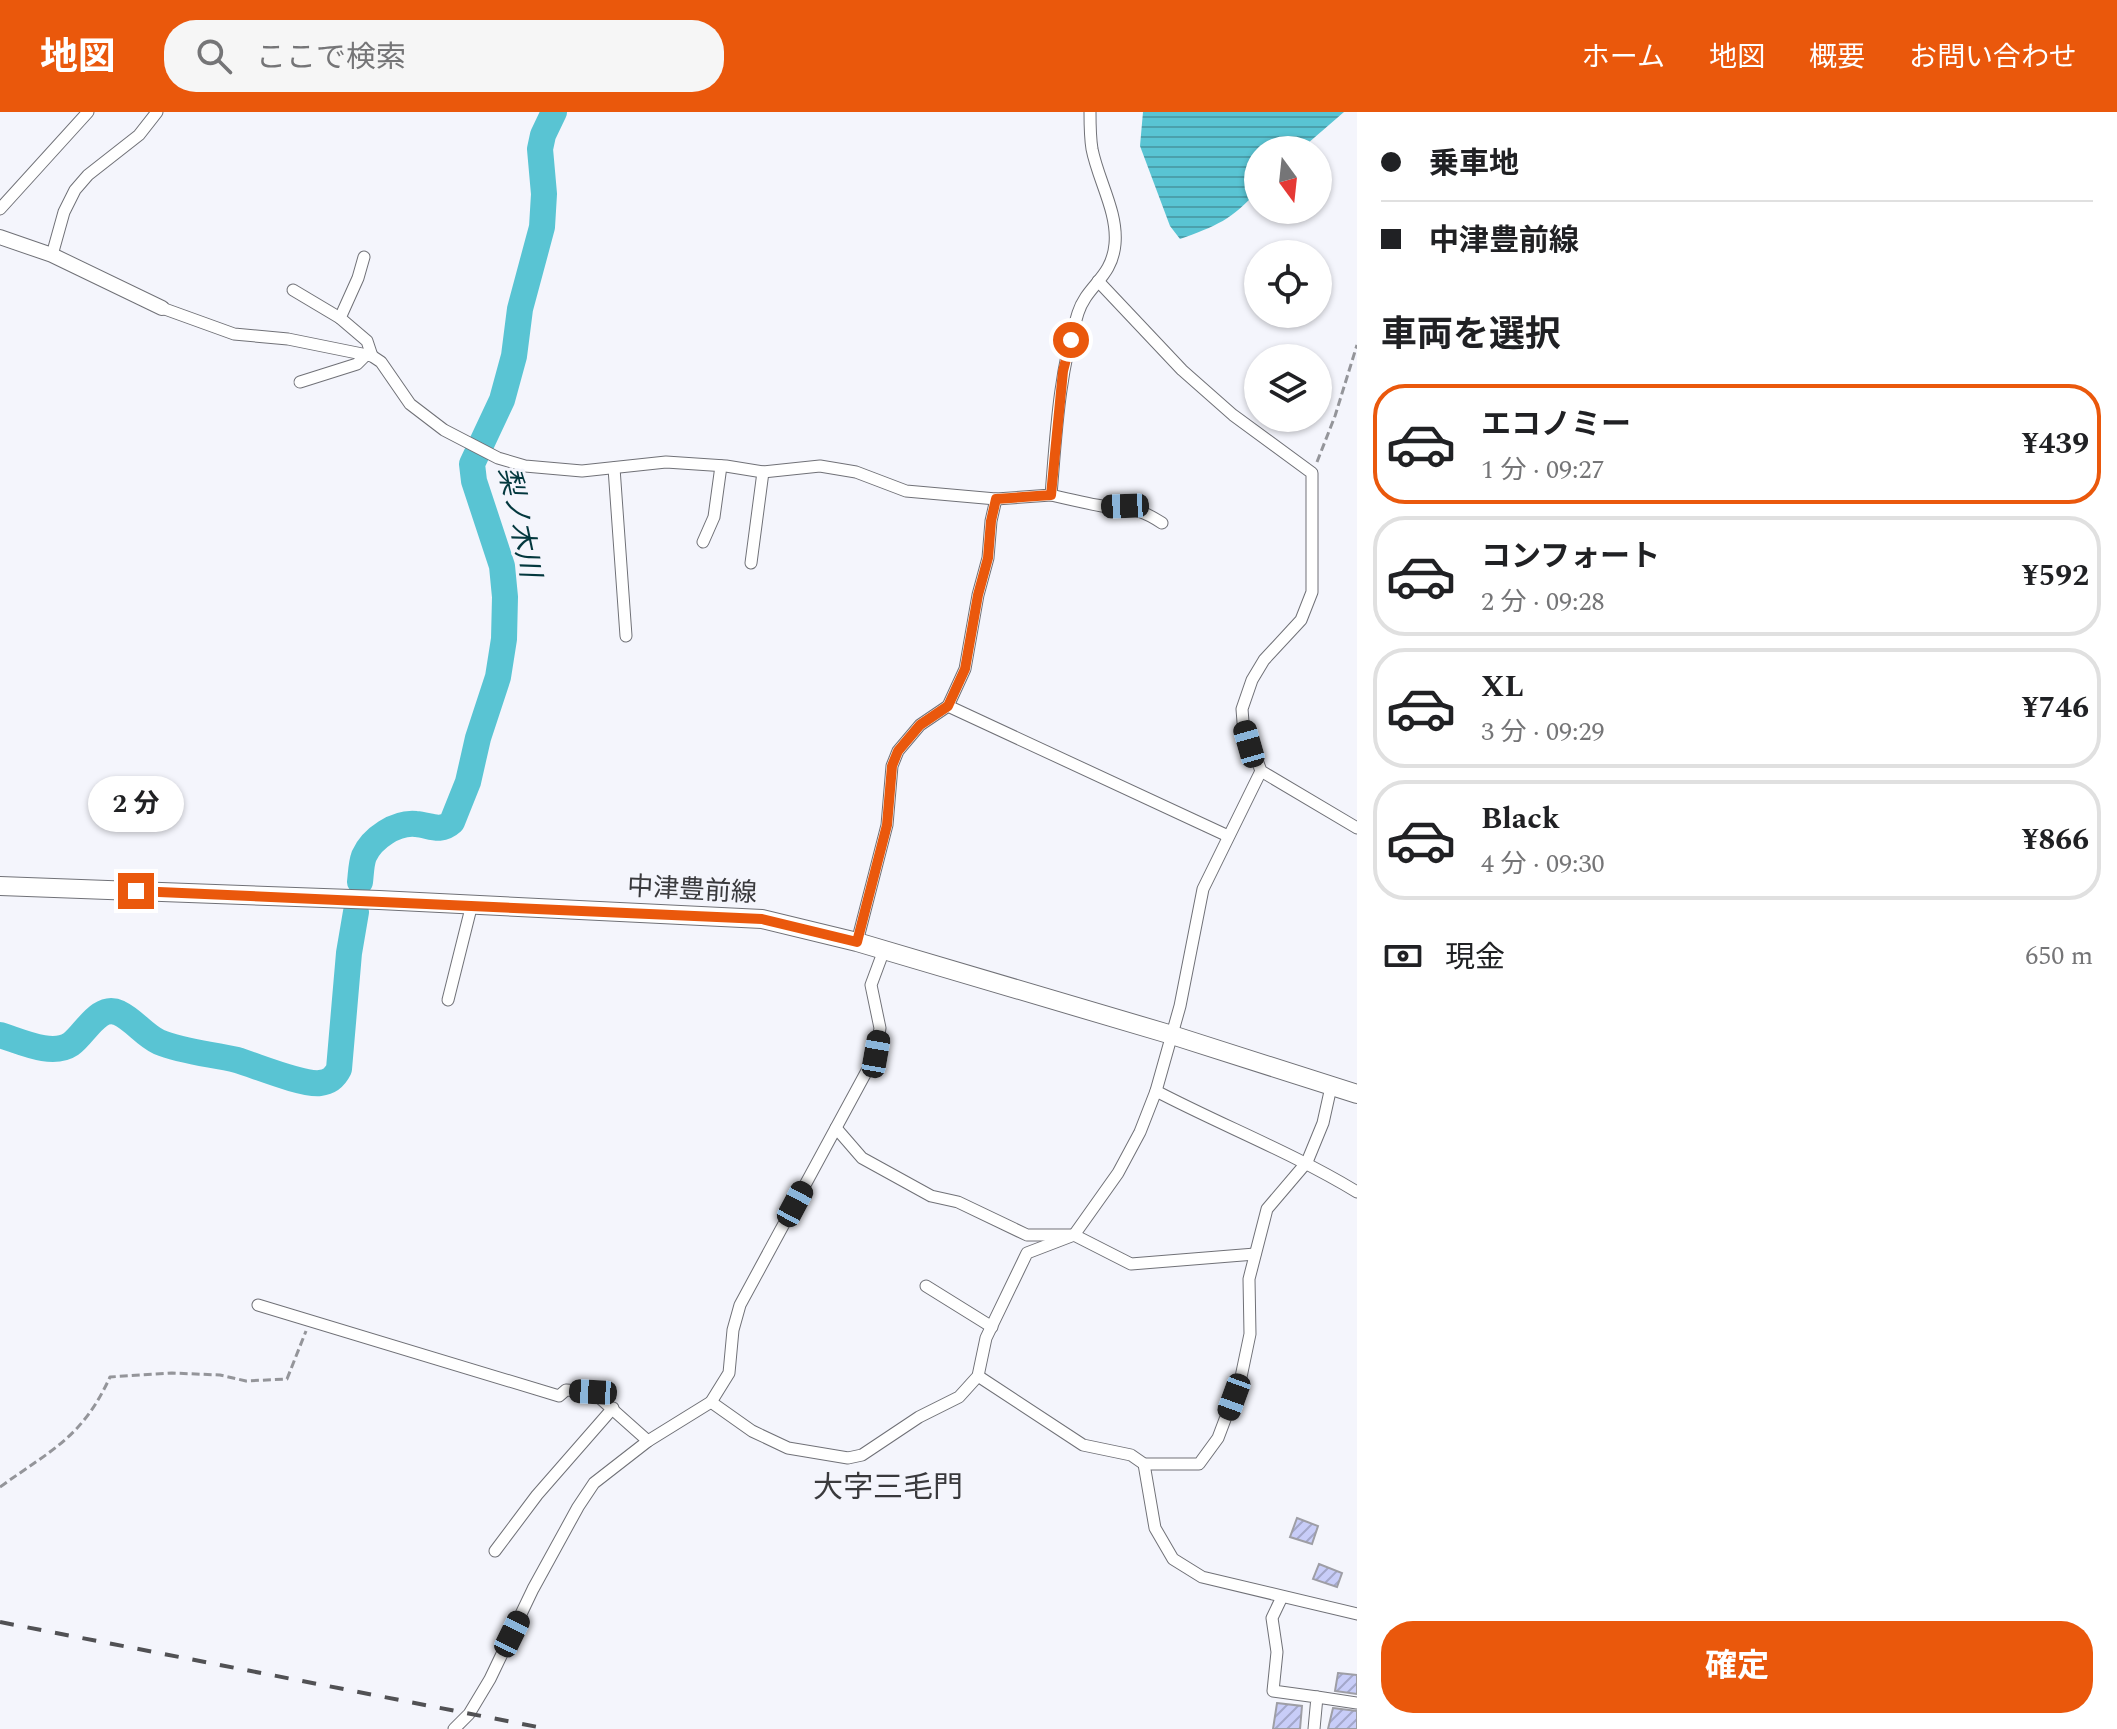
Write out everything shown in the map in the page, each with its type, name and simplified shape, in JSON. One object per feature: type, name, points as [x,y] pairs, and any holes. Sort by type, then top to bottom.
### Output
[{"type":"main road","name":"中津豊前線","points":[[0,886],[472,904],[762,919],[857,942],[1172,1035],[1357,1094]]},
{"type":"street","points":[[0,209],[88,112]]},
{"type":"street","points":[[52,255],[64,212],[75,190],[88,175],[139,135],[157,112]]},
{"type":"street","points":[[1051,495],[1063,371],[1079,309],[1098,281],[1108,273],[1115,237],[1093,150],[1090,112]]},
{"type":"street","points":[[0,237],[52,255],[162,308],[234,334],[288,339],[369,355],[381,362],[410,404],[444,430],[498,458],[525,466],[582,471],[666,462],[763,472],[820,466],[856,472],[906,491],[996,499],[1051,495],[1106,507],[1125,506],[1145,512],[1162,523]]},
{"type":"street","points":[[340,318],[364,257]]},
{"type":"street","points":[[1098,281],[1182,370],[1233,415],[1312,473],[1312,592],[1301,620],[1264,660],[1252,680],[1242,709],[1249,744],[1261,771],[1357,828]]},
{"type":"street","points":[[293,290],[340,318],[367,341],[369,355]]},
{"type":"street","points":[[300,382],[357,364],[369,355]]},
{"type":"street","points":[[703,542],[714,517],[721,466]]},
{"type":"street","points":[[614,468],[626,636]]},
{"type":"street","points":[[751,563],[763,472]]},
{"type":"street","points":[[857,942],[887,825],[892,766],[898,751],[920,725],[948,706],[965,669],[988,558],[996,499]]},
{"type":"street","points":[[948,706],[1228,836]]},
{"type":"street","points":[[711,1402],[752,1431],[788,1448],[848,1458],[862,1455],[919,1417],[959,1397],[978,1376],[986,1338],[1027,1253],[1074,1235],[1118,1173],[1140,1132],[1172,1035],[1203,889],[1261,771]]},
{"type":"street","points":[[448,1000],[472,904]]},
{"type":"street","points":[[454,1729],[469,1714],[490,1679],[533,1589],[594,1483],[648,1441],[711,1402],[729,1373],[733,1330],[740,1305],[876,1054],[880,1028],[871,985],[884,950]]},
{"type":"street","points":[[978,1376],[1083,1445],[1131,1455],[1144,1464],[1199,1464],[1218,1438],[1244,1362],[1250,1334],[1249,1279],[1267,1209],[1307,1162],[1323,1123],[1331,1087]]},
{"type":"street","points":[[1156,1091],[1307,1162],[1357,1192]]},
{"type":"street","points":[[836,1128],[862,1158],[931,1196],[958,1202],[1027,1235],[1074,1235],[1131,1264],[1255,1254]]},
{"type":"street","points":[[926,1286],[992,1327]]},
{"type":"street","points":[[258,1305],[559,1396],[566,1390],[593,1392],[648,1441]]},
{"type":"street","points":[[495,1551],[537,1495],[613,1408]]},
{"type":"street","points":[[1144,1464],[1155,1528],[1173,1559],[1202,1577],[1357,1614]]},
{"type":"street","points":[[1282,1597],[1272,1618],[1277,1652],[1273,1691],[1357,1703]]},
{"type":"street","points":[[1314,1729],[1317,1697]]},
{"type":"path","points":[[1312,473],[1335,416],[1357,345]]},
{"type":"path","points":[[0,1487],[71,1437],[101,1396],[110,1377],[172,1373],[220,1375],[246,1381],[287,1379],[310,1321]]},
{"type":"water","points":[[1143,112],[1344,112],[1316,136],[1244,136],[1244,204],[1223,221],[1180,239],[1170,226],[1140,146]]},
{"type":"building","points":[[1297,1518],[1318,1526],[1312,1544],[1290,1537]]},
{"type":"building","points":[[1319,1564],[1342,1573],[1337,1587],[1313,1579]]},
{"type":"building","points":[[1338,1673],[1357,1675],[1357,1694],[1335,1691]]},
{"type":"building","points":[[1277,1703],[1302,1706],[1300,1729],[1273,1729]]},
{"type":"building","points":[[1333,1708],[1357,1711],[1357,1729],[1328,1729]]},
{"type":"waterway","name":"梨ノ木川","points":[[360,882],[364,856],[386,832],[408,824],[439,828],[452,822],[468,782],[478,738],[498,677],[504,639],[502,566],[474,481],[472,464],[502,400],[514,356],[520,309],[542,227],[544,194],[540,149],[554,112]]},
{"type":"waterway","name":"梨ノ木川","points":[[0,1035],[36,1047],[63,1048],[99,1016],[112,1011],[168,1045],[237,1060],[302,1081],[327,1082],[339,1069],[349,953],[356,912]]},
{"type":"railway","points":[[0,1622],[548,1729]]},
{"type":"district","name":"大字三毛門","points":[[888,1488]]},
{"type":"route","points":[[136,891],[725,916],[785,923],[857,942],[887,825],[892,766],[898,751],[920,725],[948,706],[965,669],[988,558],[996,499],[1051,495],[1063,371],[1071,340]]}]
